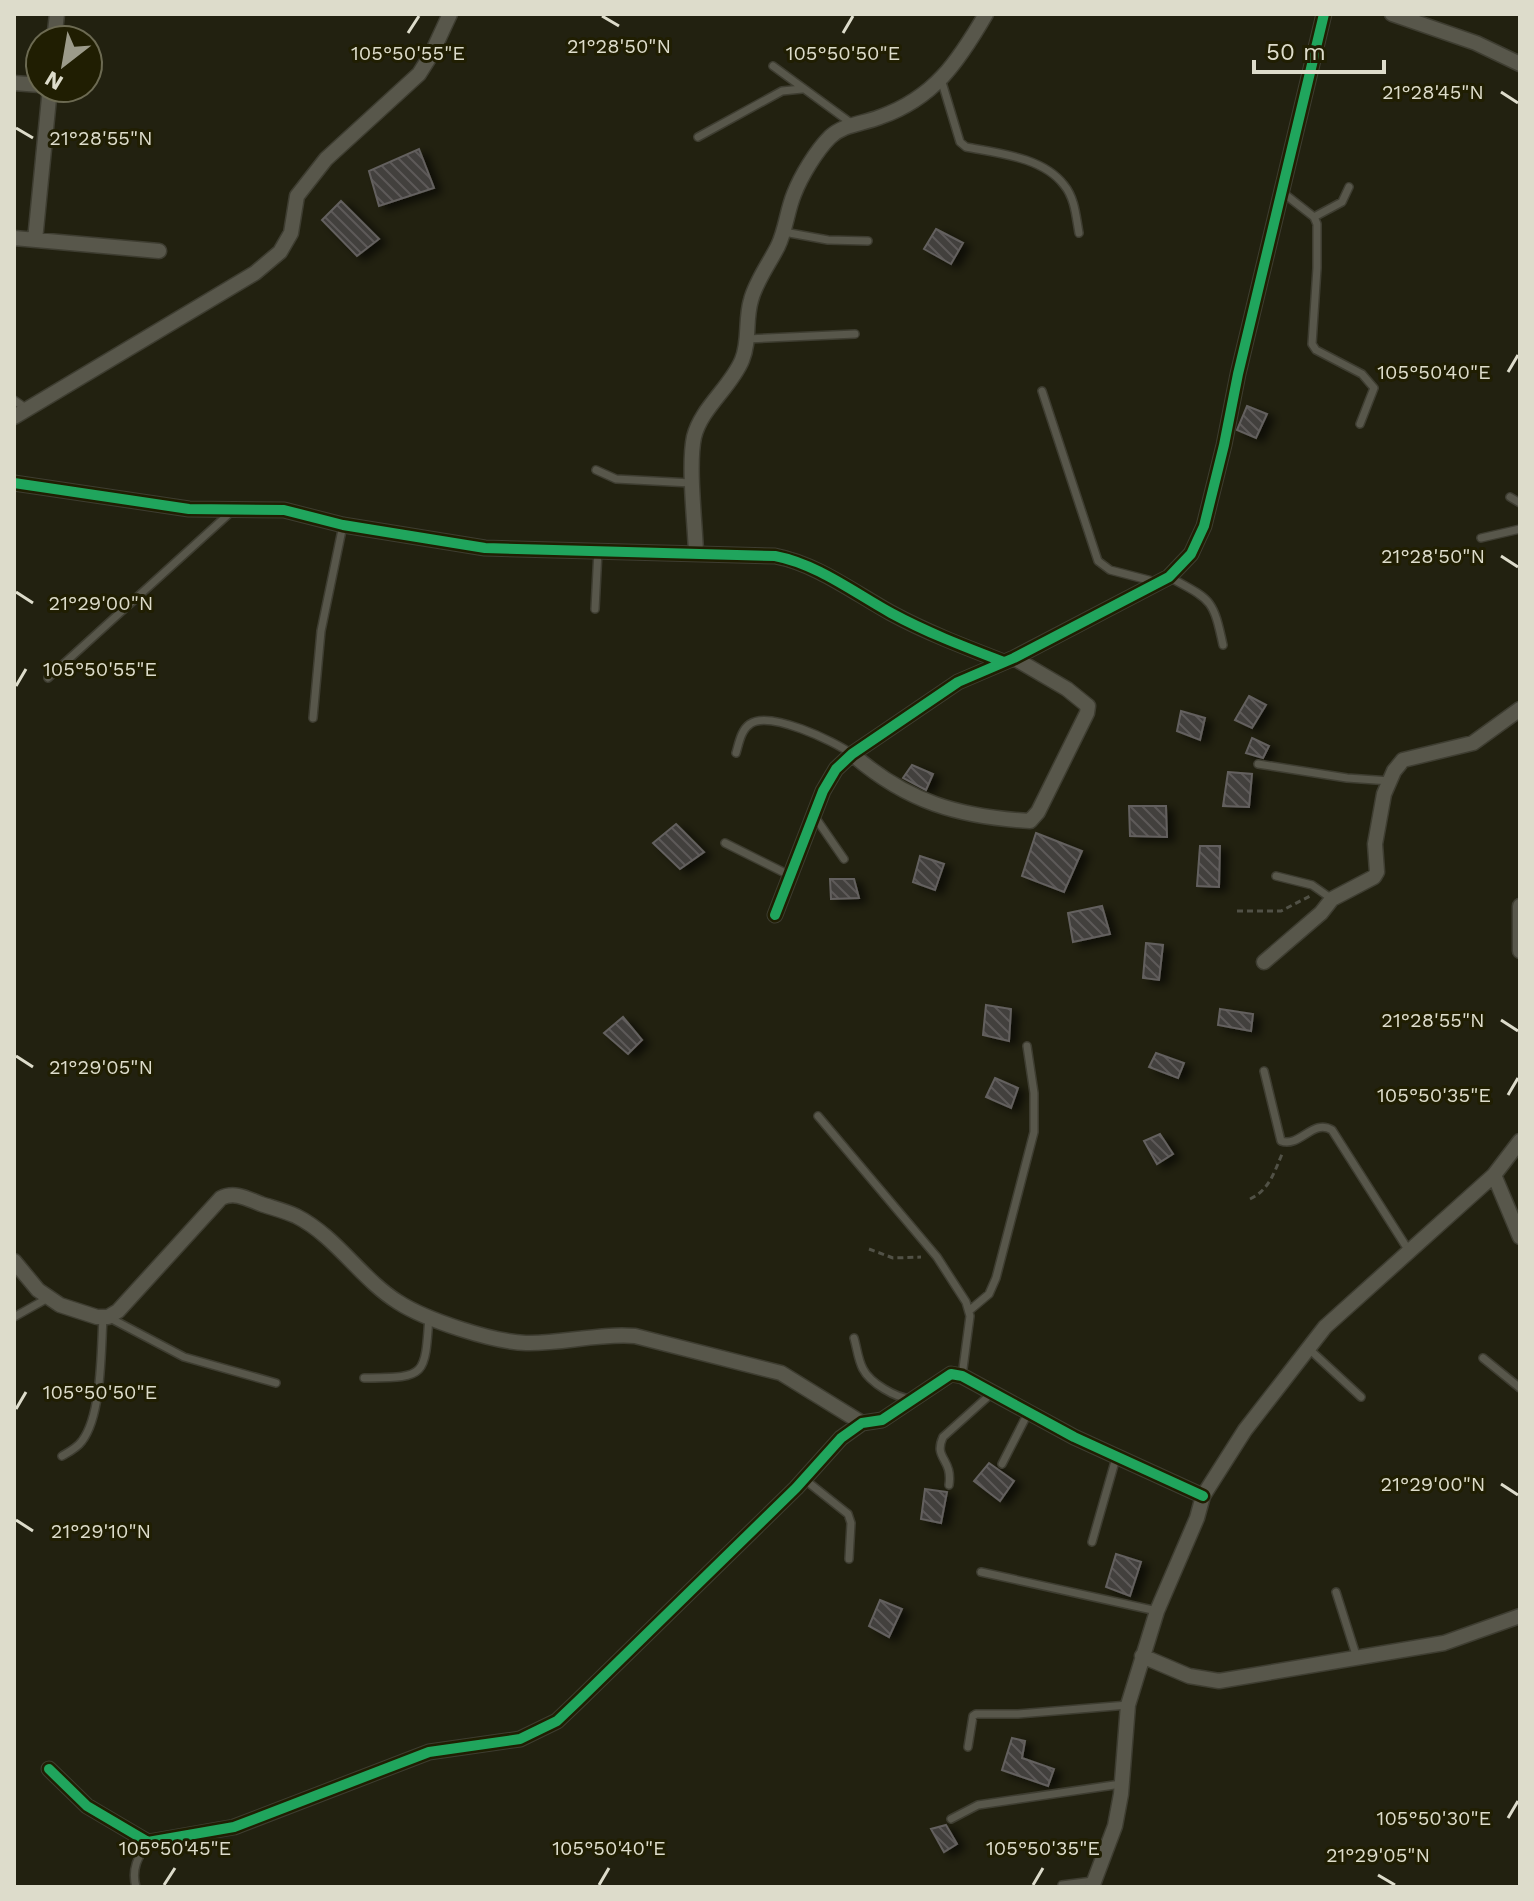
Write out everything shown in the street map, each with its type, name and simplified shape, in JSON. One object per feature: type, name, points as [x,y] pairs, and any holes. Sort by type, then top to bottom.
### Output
[{"type":"street","points":[[20,413],[255,273],[280,252],[291,233],[297,196],[326,159],[419,74],[450,14]]},
{"type":"street","points":[[696,553],[692,452],[695,434],[741,363],[747,339],[749,303],[784,232],[801,179],[828,139],[839,130],[909,105],[941,79],[960,58],[986,14]]},
{"type":"street","points":[[775,915],[823,791],[836,769],[852,754],[958,682],[1009,660],[1164,580],[1191,554],[1204,526],[1324,14]]},
{"type":"street","points":[[1392,14],[1476,43],[1520,64]]},
{"type":"street","points":[[35,240],[48,104]]},
{"type":"street","points":[[14,238],[159,251]]},
{"type":"street","points":[[14,483],[189,509],[284,510],[343,525],[485,548],[696,553],[791,559],[932,634],[1009,660],[1067,689],[1088,706],[1038,812],[1030,821],[947,810],[909,794],[852,754]]},
{"type":"street","points":[[1264,962],[1321,913],[1326,895],[1368,881],[1377,872],[1375,844],[1384,794],[1403,760],[1473,743],[1520,709]]},
{"type":"street","points":[[1520,906],[1520,951]]},
{"type":"street","points":[[1093,1884],[1115,1826],[1128,1705],[1157,1611],[1203,1496],[1245,1430],[1325,1327],[1494,1175],[1519,1143]]},
{"type":"street","points":[[1494,1175],[1520,1237]]},
{"type":"street","points":[[14,1261],[48,1298],[60,1305],[106,1317],[118,1311],[221,1198],[240,1196],[296,1217],[314,1228],[393,1299],[429,1316],[498,1340],[527,1343],[613,1335],[635,1336],[781,1373],[862,1423]]},
{"type":"street","points":[[49,1769],[87,1806],[148,1842],[234,1827],[429,1752],[520,1739],[557,1721],[804,1479],[841,1438],[862,1423],[882,1420],[951,1374],[962,1376],[1116,1458],[1203,1496]]},
{"type":"street","points":[[1142,1656],[1189,1676],[1219,1681],[1444,1643],[1520,1616]]},
{"type":"lane","points":[[773,66],[853,124]]},
{"type":"lane","points":[[941,79],[960,142],[966,147],[1020,159],[1048,171],[1064,184],[1073,201],[1079,233]]},
{"type":"lane","points":[[698,137],[782,91],[802,89]]},
{"type":"lane","points":[[1314,217],[1342,202],[1349,187]]},
{"type":"lane","points":[[1282,192],[1314,217],[1317,224],[1312,344],[1316,350],[1362,374],[1374,388],[1360,424]]},
{"type":"lane","points":[[784,232],[828,240],[868,241]]},
{"type":"lane","points":[[747,339],[855,334]]},
{"type":"lane","points":[[1042,391],[1098,561],[1110,570],[1164,580],[1209,599],[1216,609],[1223,645]]},
{"type":"lane","points":[[14,400],[20,413]]},
{"type":"lane","points":[[596,470],[616,479],[693,483]]},
{"type":"lane","points":[[1510,497],[1520,503]]},
{"type":"lane","points":[[48,678],[233,509]]},
{"type":"lane","points":[[313,718],[321,631],[343,525]]},
{"type":"lane","points":[[1481,538],[1520,529]]},
{"type":"lane","points":[[595,609],[598,551]]},
{"type":"lane","points":[[736,753],[741,736],[749,725],[770,720],[825,738],[852,754]]},
{"type":"lane","points":[[1258,764],[1347,778],[1390,781]]},
{"type":"lane","points":[[814,815],[844,859]]},
{"type":"lane","points":[[725,843],[791,876]]},
{"type":"lane","points":[[1276,876],[1312,885],[1326,895]]},
{"type":"lane","points":[[970,1310],[989,1294],[996,1278],[1034,1132],[1034,1093],[1027,1046]]},
{"type":"lane","points":[[1264,1071],[1281,1141],[1287,1143],[1319,1127],[1327,1126],[1332,1130],[1409,1251]]},
{"type":"lane","points":[[818,1116],[937,1257],[970,1310],[962,1376]]},
{"type":"lane","points":[[14,1317],[48,1298]]},
{"type":"lane","points":[[364,1378],[414,1376],[427,1355],[429,1316]]},
{"type":"lane","points":[[62,1456],[77,1446],[88,1430],[99,1385],[106,1317],[184,1357],[276,1383]]},
{"type":"lane","points":[[854,1338],[863,1370],[872,1380],[903,1399],[913,1399]]},
{"type":"lane","points":[[1308,1348],[1361,1397]]},
{"type":"lane","points":[[1483,1358],[1520,1388]]},
{"type":"lane","points":[[949,1485],[951,1472],[939,1452],[943,1437],[992,1392]]},
{"type":"lane","points":[[1002,1464],[1028,1413]]},
{"type":"lane","points":[[1092,1542],[1116,1458]]},
{"type":"lane","points":[[804,1479],[848,1514],[851,1523],[849,1559]]},
{"type":"lane","points":[[981,1572],[1157,1611]]},
{"type":"lane","points":[[1336,1592],[1357,1658]]},
{"type":"lane","points":[[968,1747],[973,1716],[976,1714],[1018,1714],[1128,1705]]},
{"type":"lane","points":[[951,1819],[978,1805],[1121,1784]]},
{"type":"lane","points":[[136,1887],[133,1877],[137,1858],[148,1842]]},
{"type":"lane","points":[[1062,1885],[1093,1884]]},
{"type":"path","points":[[1237,911],[1281,911],[1326,895]]},
{"type":"path","points":[[1250,1199],[1262,1193],[1268,1185],[1287,1143]]},
{"type":"path","points":[[869,1249],[893,1258],[937,1257]]},
{"type":"building","points":[[419,149],[434,188],[379,206],[369,171]]},
{"type":"building","points":[[341,201],[379,239],[357,256],[322,220]]},
{"type":"building","points":[[936,229],[963,243],[951,264],[924,249]]},
{"type":"building","points":[[1247,406],[1267,414],[1256,438],[1237,430]]},
{"type":"building","points":[[1249,696],[1266,705],[1252,728],[1235,720]]},
{"type":"building","points":[[1181,711],[1205,718],[1200,740],[1177,731]]},
{"type":"building","points":[[1252,738],[1269,746],[1263,758],[1246,753]]},
{"type":"building","points":[[912,765],[933,774],[926,790],[903,778]]},
{"type":"building","points":[[1228,772],[1252,774],[1249,807],[1223,806]]},
{"type":"building","points":[[1129,806],[1166,806],[1167,837],[1130,836]]},
{"type":"building","points":[[676,824],[704,852],[680,869],[653,843]]},
{"type":"building","points":[[1036,833],[1082,851],[1064,892],[1022,876]]},
{"type":"building","points":[[1200,846],[1220,846],[1219,887],[1197,886]]},
{"type":"building","points":[[920,856],[944,864],[935,890],[913,882]]},
{"type":"building","points":[[830,879],[854,879],[859,898],[831,899]]},
{"type":"building","points":[[1102,906],[1110,934],[1073,942],[1068,913]]},
{"type":"building","points":[[1146,943],[1163,945],[1159,980],[1143,978]]},
{"type":"building","points":[[986,1005],[1011,1009],[1009,1041],[983,1035]]},
{"type":"building","points":[[1220,1009],[1253,1014],[1251,1031],[1218,1025]]},
{"type":"building","points":[[623,1017],[642,1040],[628,1054],[604,1033]]},
{"type":"building","points":[[1156,1053],[1184,1063],[1178,1078],[1149,1067]]},
{"type":"building","points":[[995,1078],[1018,1088],[1011,1108],[986,1097]]},
{"type":"building","points":[[1160,1134],[1173,1154],[1157,1164],[1144,1141]]},
{"type":"building","points":[[989,1463],[1014,1481],[1000,1501],[974,1481]]},
{"type":"building","points":[[925,1489],[947,1492],[941,1523],[921,1519]]},
{"type":"building","points":[[1116,1554],[1141,1562],[1130,1596],[1106,1587]]},
{"type":"building","points":[[880,1600],[902,1609],[889,1637],[869,1626]]},
{"type":"building","points":[[1012,1738],[1025,1741],[1022,1758],[1054,1769],[1048,1786],[1002,1770]]},
{"type":"building","points":[[946,1825],[957,1844],[944,1852],[931,1829]]},
{"type":"cycle path","points":[[775,915],[823,791],[836,769],[852,754],[958,682],[1014,658],[1169,577],[1191,554],[1204,526],[1224,445],[1238,374],[1324,14]]},
{"type":"cycle path","points":[[14,483],[189,509],[284,510],[343,525],[485,548],[775,556],[806,565],[905,620],[1004,662]]},
{"type":"cycle path","points":[[49,1769],[87,1806],[148,1842],[234,1827],[429,1752],[520,1739],[557,1721],[796,1488],[841,1438],[862,1423],[882,1420],[951,1374],[962,1376],[1074,1437],[1203,1496]]}]
